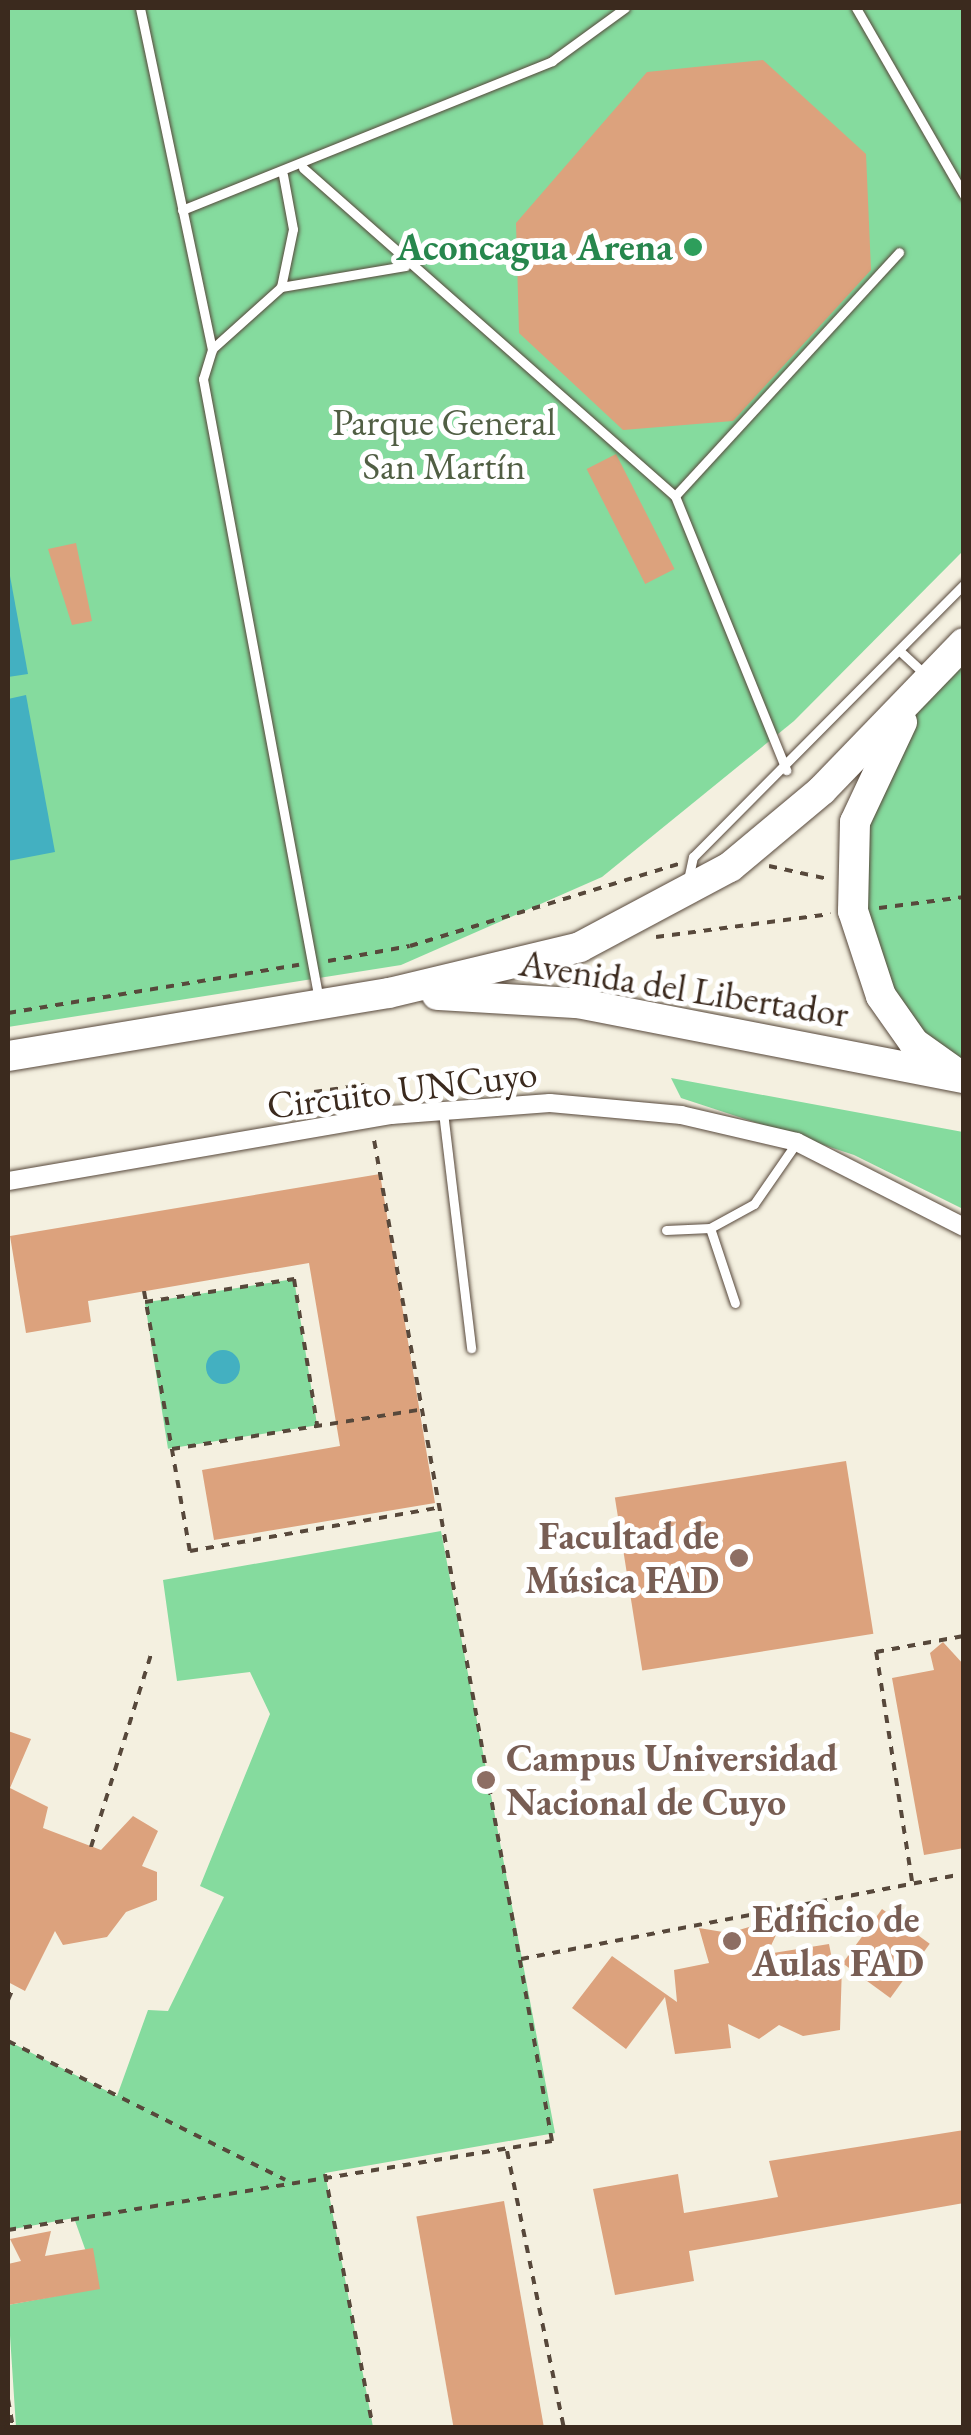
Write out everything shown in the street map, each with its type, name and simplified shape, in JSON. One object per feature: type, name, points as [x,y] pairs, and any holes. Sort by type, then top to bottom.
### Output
[{"type":"main road","name":"Avenida del Libertador","points":[[8,1056],[389,993],[546,959],[752,848],[926,684],[964,643]]},
{"type":"main road","points":[[926,684],[855,822],[847,912],[898,1022],[964,1077]]},
{"type":"main road","name":"Avenida del Libertador","points":[[389,993],[576,1003],[964,1077]]},
{"type":"street","name":"Circuito UNCuyo","points":[[8,1182],[442,1110],[622,1107],[797,1142],[964,1227]]},
{"type":"lane","points":[[140,8],[212,349],[203,379],[320,1003]]},
{"type":"lane","points":[[182,210],[303,168],[552,61],[625,8]]},
{"type":"lane","points":[[856,8],[964,195]]},
{"type":"lane","points":[[303,168],[405,266],[576,414],[637,454],[674,496],[786,770]]},
{"type":"lane","points":[[281,286],[294,229],[283,175]]},
{"type":"lane","points":[[674,496],[899,252]]},
{"type":"lane","points":[[212,349],[281,286],[405,266]]},
{"type":"lane","points":[[690,878],[786,770],[964,584]]},
{"type":"lane","points":[[901,652],[926,684]]},
{"type":"lane","points":[[442,1110],[471,1348]]},
{"type":"lane","points":[[666,1230],[710,1228],[754,1204],[797,1142]]},
{"type":"lane","points":[[710,1228],[736,1302]]},
{"type":"path","points":[[752,848],[770,867],[834,880],[847,912]]},
{"type":"path","points":[[8,1013],[410,946],[660,864],[690,878]]},
{"type":"path","points":[[636,940],[964,897]]},
{"type":"path","points":[[314,1092],[364,1084],[366,1093]]},
{"type":"path","points":[[8,2230],[284,2180],[552,2142],[554,2132],[419,1410],[374,1138]]},
{"type":"path","points":[[145,1302],[294,1279],[318,1424]]},
{"type":"path","points":[[144,1291],[190,1551],[437,1508]]},
{"type":"path","points":[[172,1448],[419,1410]]},
{"type":"path","points":[[913,1883],[876,1652],[964,1636]]},
{"type":"path","points":[[91,1846],[152,1650]]},
{"type":"path","points":[[521,1958],[964,1874]]},
{"type":"path","points":[[8,2000],[14,1986]]},
{"type":"path","points":[[8,2042],[284,2180]]},
{"type":"path","points":[[507,2150],[564,2428]]},
{"type":"path","points":[[325,2174],[373,2428]]},
{"type":"path","points":[[8,2398],[13,2428]]},
{"type":"green space","name":"Parque General San Martín","points":[[8,8],[963,8],[963,551],[794,721],[602,877],[401,965],[8,1027]]},
{"type":"green space","points":[[963,643],[963,1077],[914,1043],[853,911],[872,781]]},
{"type":"green space","points":[[671,1078],[963,1132],[963,1209],[854,1155],[681,1098]]},
{"type":"green space","points":[[294,1279],[317,1425],[168,1449],[145,1303]]},
{"type":"green space","points":[[441,1531],[555,2133],[325,2173],[373,2427],[16,2427],[8,2305],[99,2288],[74,2218],[8,2230],[8,2041],[117,2096],[148,2010],[168,2011],[224,1897],[200,1886],[270,1714],[250,1672],[177,1681],[163,1580]]},
{"type":"water","points":[[8,565],[28,674],[8,677]]},
{"type":"water","points":[[26,695],[55,852],[8,861],[8,699]]},
{"type":"water","points":[[223,1350],[235,1355],[240,1367],[235,1379],[223,1384],[211,1379],[206,1367],[211,1355]]},
{"type":"building","name":"Aconcagua Arena","points":[[763,60],[866,154],[871,270],[733,421],[623,430],[519,333],[516,223],[647,72]]},
{"type":"building","points":[[616,454],[675,569],[645,584],[587,469]]},
{"type":"building","points":[[76,543],[92,621],[72,625],[48,549]]},
{"type":"building","points":[[380,1174],[435,1503],[214,1540],[202,1470],[340,1446],[309,1263],[88,1301],[91,1322],[26,1333],[10,1236]]},
{"type":"building","points":[[846,1461],[873,1634],[642,1670],[615,1498]]},
{"type":"building","points":[[943,1642],[964,1665],[964,1848],[924,1855],[892,1678],[934,1670],[930,1653]]},
{"type":"building","points":[[8,1731],[31,1739],[10,1788],[48,1807],[43,1828],[101,1850],[133,1816],[158,1831],[142,1866],[157,1872],[157,1900],[126,1912],[107,1937],[63,1945],[55,1931],[25,1991],[8,1982]]},
{"type":"building","points":[[882,1909],[930,1944],[890,1998],[843,1963]]},
{"type":"building","points":[[785,1916],[767,1954],[829,1944],[835,1974],[842,1965],[840,2030],[803,2036],[779,2025],[759,2039],[728,2024],[731,2048],[675,2054],[665,1997],[626,2049],[572,2008],[612,1956],[677,2002],[674,1970],[709,1963],[699,1928],[729,1933]]},
{"type":"building","points":[[964,2130],[964,2203],[689,2251],[694,2281],[615,2295],[593,2189],[678,2174],[684,2213],[778,2197],[769,2161]]},
{"type":"building","points":[[504,2201],[544,2428],[454,2428],[416,2216]]},
{"type":"building","points":[[51,2231],[45,2256],[93,2248],[100,2289],[8,2305],[8,2264],[21,2261],[10,2239]]},
{"type":"place","name":"Aconcagua Arena","points":[[693,247]]},
{"type":"place","name":"Facultad de Música FAD","points":[[739,1558]]},
{"type":"place","name":"Campus Universidad Nacional de Cuyo","points":[[486,1780]]},
{"type":"place","name":"Edificio de Aulas FAD","points":[[732,1941]]}]
